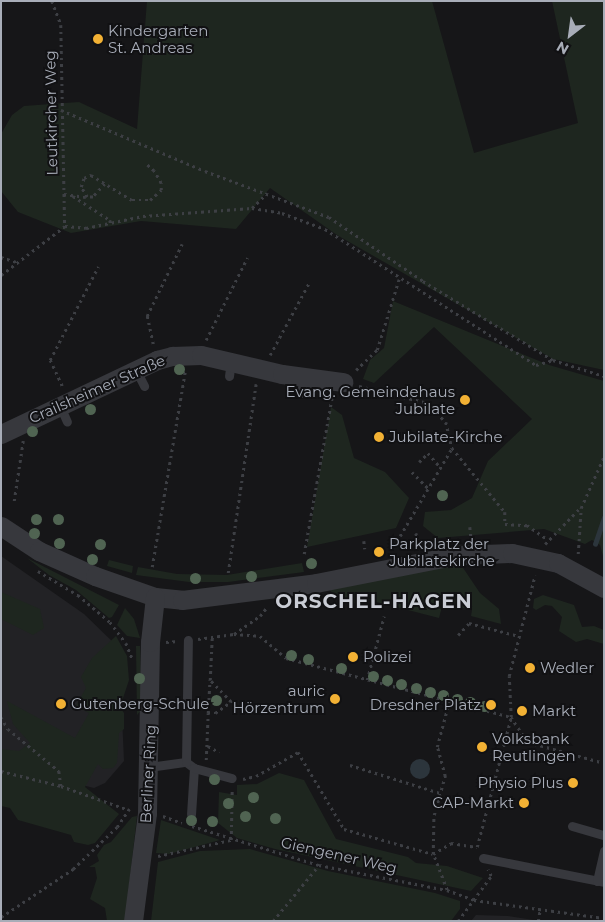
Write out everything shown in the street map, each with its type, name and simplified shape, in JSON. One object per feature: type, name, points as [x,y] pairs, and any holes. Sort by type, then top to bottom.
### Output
[{"type":"street","name":"Crailsheimer Straße","points":[[9,430],[65,410],[140,378],[157,360],[187,354],[230,369],[260,368],[303,385],[339,382]]},
{"type":"street","points":[[1,526],[39,551],[95,576],[155,597],[201,600],[279,589],[458,555],[512,553],[538,565],[571,570],[604,588]]},
{"type":"street","name":"Berliner Ring","points":[[133,921],[142,855],[149,767],[150,642],[155,597]]},
{"type":"lane","points":[[188,640],[191,814]]},
{"type":"lane","points":[[149,767],[190,765],[232,778]]},
{"type":"lane","points":[[572,826],[604,835]]},
{"type":"lane","points":[[483,858],[600,882],[604,851]]},
{"type":"path","name":"Leutkircher Weg","points":[[52,1],[62,25],[61,110],[65,226]]},
{"type":"path","points":[[61,110],[205,171],[330,217],[423,281],[553,360],[604,376]]},
{"type":"path","points":[[87,197],[81,187],[84,178],[91,175],[132,200],[150,200],[161,190],[161,183],[154,170],[145,163]]},
{"type":"path","points":[[64,194],[87,197],[97,195],[105,184]]},
{"type":"path","points":[[252,208],[267,194]]},
{"type":"path","points":[[73,196],[110,220],[112,225]]},
{"type":"path","points":[[1,275],[65,226],[86,228],[112,225],[143,216],[252,208],[282,213],[325,229],[398,279],[536,365],[553,360]]},
{"type":"path","points":[[155,354],[147,316],[182,244]]},
{"type":"path","points":[[1,257],[16,262]]},
{"type":"path","points":[[203,346],[247,258]]},
{"type":"path","points":[[65,410],[50,360],[98,267]]},
{"type":"path","points":[[304,554],[339,382],[377,350],[398,279]]},
{"type":"path","points":[[228,573],[260,368],[308,283]]},
{"type":"path","points":[[152,567],[187,354]]},
{"type":"path","points":[[339,382],[428,403],[446,422],[452,448],[504,512],[505,524],[528,526],[547,538]]},
{"type":"path","points":[[9,430],[25,444],[14,501]]},
{"type":"path","points":[[400,536],[452,448]]},
{"type":"path","points":[[418,462],[428,453],[440,467]]},
{"type":"path","points":[[458,921],[491,876],[478,847],[511,717],[509,676],[538,565],[547,538],[580,508],[604,456]]},
{"type":"path","points":[[412,472],[428,488]]},
{"type":"path","points":[[571,570],[579,553],[580,508]]},
{"type":"path","points":[[470,527],[471,536]]},
{"type":"path","points":[[416,533],[418,540]]},
{"type":"path","points":[[364,541],[365,549]]},
{"type":"path","points":[[32,567],[78,595],[110,622],[126,642],[132,663]]},
{"type":"path","points":[[234,634],[260,616],[279,589]]},
{"type":"path","points":[[367,680],[384,616]]},
{"type":"path","points":[[458,634],[469,623],[519,636]]},
{"type":"path","points":[[164,642],[234,634],[260,636],[286,658],[511,717],[528,742],[604,763]]},
{"type":"path","points":[[206,770],[212,638]]},
{"type":"path","points":[[210,680],[231,702]]},
{"type":"path","points":[[447,890],[433,854],[434,815],[445,776],[437,746],[449,701]]},
{"type":"path","points":[[208,713],[215,713],[231,702],[236,702]]},
{"type":"path","points":[[1,717],[8,729],[59,771],[61,786]]},
{"type":"path","points":[[208,746],[219,752]]},
{"type":"path","points":[[142,855],[164,856],[231,840],[232,778],[256,776],[298,752],[344,829],[433,854],[451,843],[478,847]]},
{"type":"path","points":[[350,765],[440,793]]},
{"type":"path","points":[[1,771],[61,786],[138,813]]},
{"type":"path","points":[[1,917],[73,869],[117,827],[129,810],[130,803]]},
{"type":"path","name":"Giengener Weg","points":[[156,814],[231,840],[319,865],[447,890],[474,900],[540,910]]},
{"type":"path","points":[[273,921],[319,865]]},
{"type":"path","points":[[538,921],[540,910],[604,918]]},
{"type":"shaded area","points":[[147,1],[432,1],[474,153],[578,123],[552,1],[604,1],[604,370],[553,359],[337,235],[270,188],[236,229],[141,221],[71,233],[18,212],[1,191],[1,134],[12,115],[24,106],[79,102],[137,129]]},
{"type":"shaded area","points":[[393,301],[549,365],[604,381],[604,560],[600,545],[592,540],[585,544],[544,529],[438,538],[423,526],[425,512],[451,510],[472,498],[488,461],[532,419],[434,327],[374,383],[363,379],[370,360],[384,348]]},
{"type":"shaded area","points":[[331,407],[342,415],[354,458],[385,472],[409,498],[396,528],[307,547]]},
{"type":"shaded area","name":"Gutenberg-Schule","points":[[1,556],[84,614],[119,648],[124,761],[105,783],[94,788],[1,765]]},
{"type":"shaded area","points":[[27,558],[119,605],[112,617],[109,618],[76,590],[49,575]]},
{"type":"shaded area","points":[[457,559],[480,593],[499,609],[501,624],[471,616],[472,610],[443,603],[439,618],[369,600],[366,607],[339,599],[322,583]]},
{"type":"shaded area","points":[[109,560],[133,566],[132,573],[107,566]]},
{"type":"shaded area","points":[[302,563],[304,572],[228,582],[189,582],[136,575],[138,567],[177,574],[227,575]]},
{"type":"shaded area","points":[[1,592],[40,609],[44,628],[33,635],[1,619]]},
{"type":"shaded area","points":[[543,595],[574,605],[582,627],[594,626],[604,630],[604,644],[587,639],[576,642],[559,631],[562,617],[552,606],[545,605],[536,610],[533,608],[534,599]]},
{"type":"shaded area","points":[[125,608],[134,619],[140,638],[127,636],[117,625]]},
{"type":"shaded area","points":[[116,636],[127,656],[129,680],[120,707],[124,713],[124,729],[119,733],[117,763],[113,768],[103,769],[98,764],[85,787],[119,814],[95,843],[88,845],[74,842],[71,835],[18,820],[10,808],[1,806],[1,749],[19,751],[30,743],[13,724],[7,701],[75,738],[89,713],[76,706],[86,688],[81,677],[92,658]]},
{"type":"shaded area","points":[[136,646],[140,646],[142,709],[137,715]]},
{"type":"shaded area","points":[[416,759],[424,759],[430,765],[430,773],[424,779],[416,779],[410,773],[410,765]]},
{"type":"shaded area","points":[[279,773],[304,780],[336,839],[408,857],[416,863],[447,866],[483,878],[471,891],[275,849],[237,838],[218,823],[219,792],[237,795],[237,785],[257,784]]},
{"type":"shaded area","points":[[137,816],[125,921],[107,921],[105,908],[90,899],[97,878],[95,867],[89,867],[99,861],[97,855],[104,845],[111,842],[132,817]]},
{"type":"shaded area","points":[[161,820],[220,840],[169,854],[156,853]]},
{"type":"shaded area","points":[[250,849],[328,871],[435,893],[460,901],[460,909],[451,921],[151,921],[158,862],[200,851]]},
{"type":"shaded area","points":[[476,915],[508,916],[540,921],[471,921]]},
{"type":"waterway","points":[[595,544],[604,518]]},
{"type":"place","name":"Kindergarten St. Andreas","points":[[98,39]]},
{"type":"place","name":"Evang. Gemeindehaus Jubilate","points":[[465,400]]},
{"type":"place","name":"Jubilate-Kirche","points":[[379,437]]},
{"type":"place","name":"Parkplatz der Jubilatekirche","points":[[379,552]]},
{"type":"place","name":"Polizei","points":[[353,657]]},
{"type":"place","name":"Wedler","points":[[530,668]]},
{"type":"place","name":"auric Hörzentrum","points":[[335,699]]},
{"type":"place","name":"Gutenberg-Schule","points":[[61,704]]},
{"type":"place","name":"Dresdner Platz","points":[[491,705]]},
{"type":"place","name":"Markt","points":[[522,711]]},
{"type":"place","name":"Volksbank Reutlingen","points":[[482,747]]},
{"type":"place","name":"Physio Plus","points":[[573,783]]},
{"type":"place","name":"CAP-Markt","points":[[524,803]]},
{"type":"district","name":"ORSCHEL-HAGEN","points":[[374,601]]}]
